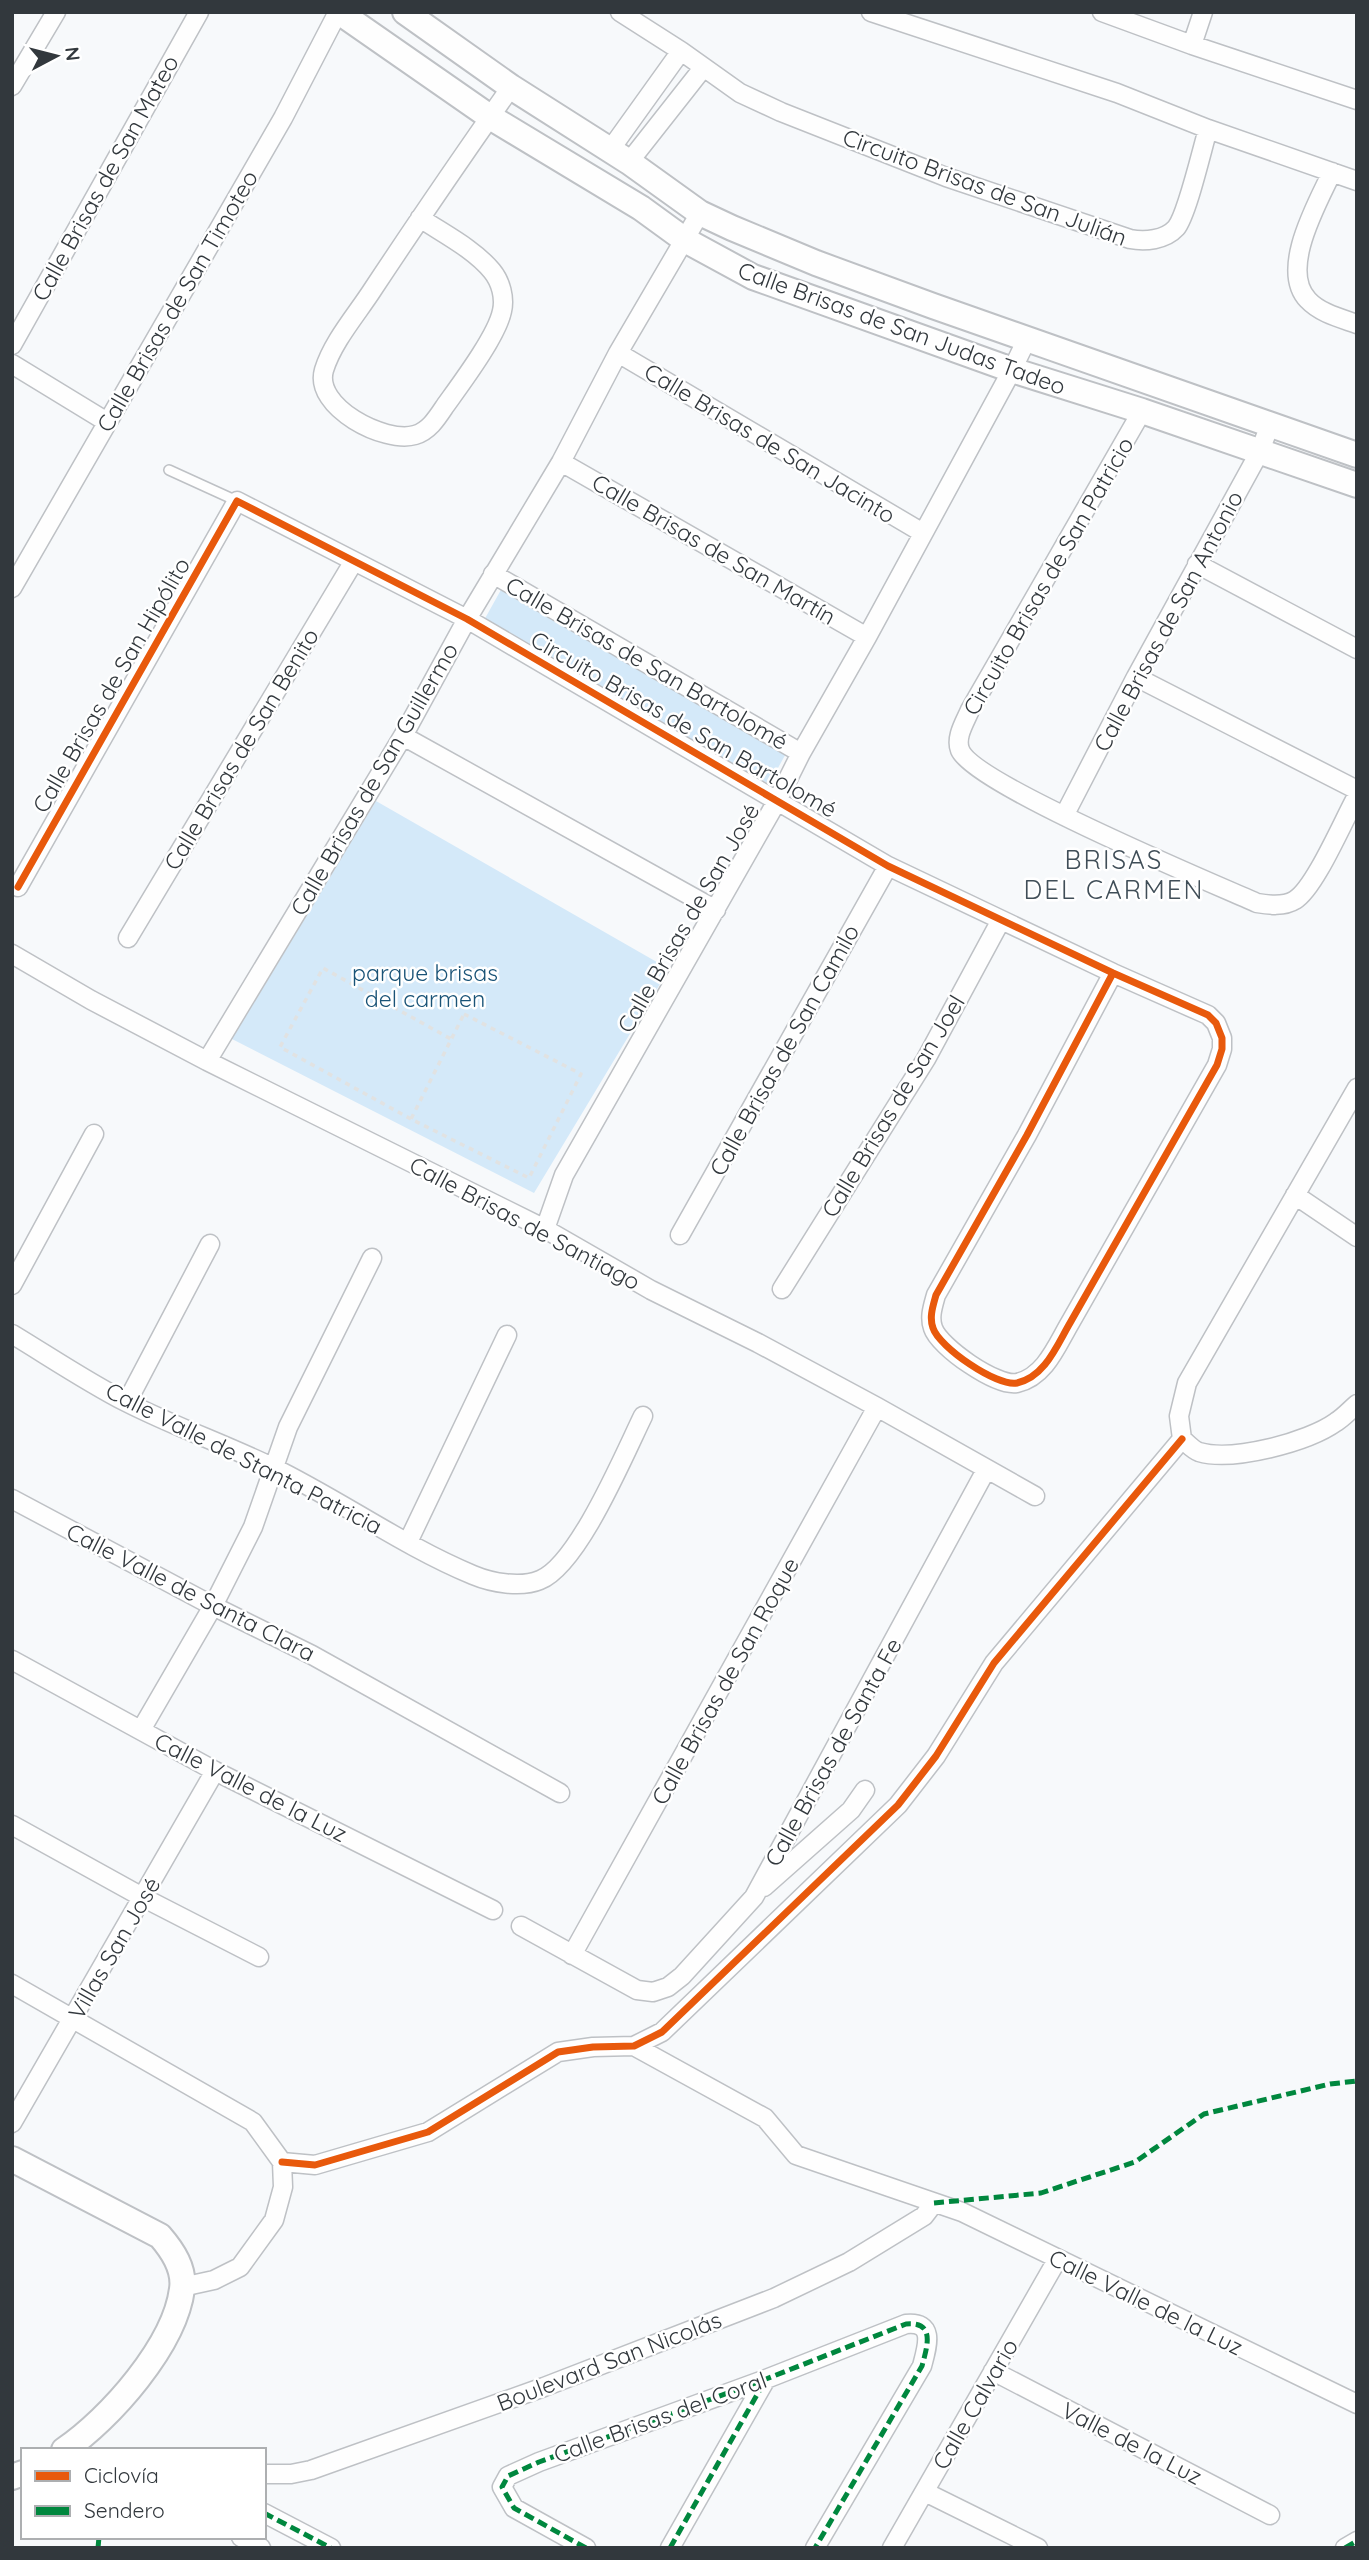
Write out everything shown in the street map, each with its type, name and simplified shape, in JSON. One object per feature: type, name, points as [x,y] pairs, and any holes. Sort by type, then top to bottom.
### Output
[{"type":"street","points":[[12,86],[56,12]]},
{"type":"street","name":"Calle Brisas de San Mateo","points":[[12,345],[198,12]]},
{"type":"street","name":"Calle Brisas de San Judas Tadeo","points":[[339,12],[433,80],[490,117],[641,208],[685,240],[753,277],[1013,370],[1357,485]]},
{"type":"street","name":"Calle Brisas de San Timoteo","points":[[12,588],[283,118],[339,12]]},
{"type":"street","name":"Calle Brisas de San Judas Tadeo","points":[[405,12],[511,87],[700,212],[816,263],[1357,455]]},
{"type":"street","name":"Circuito Brisas de San Julián","points":[[620,12],[740,93],[807,123],[970,185],[1130,240],[1142,242],[1160,238],[1176,227],[1208,129]]},
{"type":"street","points":[[871,12],[1117,93],[1208,129],[1357,181]]},
{"type":"street","points":[[1102,12],[1192,46],[1357,100]]},
{"type":"street","points":[[1192,46],[1203,12]]},
{"type":"street","points":[[433,80],[454,48]]},
{"type":"street","points":[[619,156],[681,51]]},
{"type":"street","points":[[619,156],[703,68]]},
{"type":"street","points":[[420,218],[482,261],[492,271],[501,289],[502,312],[465,379],[432,424],[414,436],[387,436],[348,415],[331,401],[325,392],[323,373],[339,341],[420,218],[511,87]]},
{"type":"street","points":[[1332,172],[1303,239],[1296,264],[1297,279],[1309,301],[1321,310],[1357,324]]},
{"type":"street","name":"Calle Brisas de San Guillermo","points":[[207,1061],[403,736],[467,619],[561,462],[618,353],[700,212]]},
{"type":"street","name":"Calle Brisas de San José","points":[[545,1229],[564,1175],[777,801],[1013,370],[1027,339]]},
{"type":"street","name":"Calle Brisas de San Jacinto","points":[[618,353],[922,533]]},
{"type":"street","points":[[12,364],[107,422]]},
{"type":"street","name":"Circuito Brisas de San Patricio","points":[[1142,411],[970,710],[960,733],[960,750],[973,765],[1064,816],[1257,903],[1282,904],[1294,901],[1308,889],[1357,796]]},
{"type":"street","name":"Calle Brisas de San Antonio","points":[[1064,816],[1136,677],[1259,453],[1270,425]]},
{"type":"street","name":"Calle Brisas de San Martín","points":[[561,462],[867,637]]},
{"type":"street","name":"Circuito Brisas de San Bartolomé","points":[[237,501],[467,619],[888,866],[1208,1015],[1216,1023],[1222,1038],[1222,1049],[1209,1080],[1047,1362],[1032,1376],[1017,1383],[993,1379],[955,1353],[933,1329],[931,1313],[936,1295],[1027,1135],[1113,973]]},
{"type":"street","name":"Calle Brisas de San Hipólito","points":[[18,887],[237,501]]},
{"type":"street","name":"Calle Brisas de San Benito","points":[[128,938],[354,561]]},
{"type":"street","points":[[1198,564],[1357,649]]},
{"type":"street","name":"Calle Brisas de San Bartolomé","points":[[493,574],[801,753]]},
{"type":"street","points":[[1136,677],[1357,790]]},
{"type":"street","points":[[403,736],[716,910]]},
{"type":"street","name":"Calle Brisas de San Camilo","points":[[680,1234],[888,866]]},
{"type":"street","name":"Calle Brisas de San Joel","points":[[782,1289],[926,1059],[1001,920]]},
{"type":"street","name":"Calle Brisas de Santiago","points":[[12,954],[91,1000],[207,1061],[545,1229],[651,1290],[758,1343],[1035,1496]]},
{"type":"street","points":[[1357,1088],[1187,1383],[1179,1416],[1182,1439],[1198,1452],[1244,1452],[1307,1437],[1336,1423],[1357,1404]]},
{"type":"street","points":[[12,1286],[94,1133]]},
{"type":"street","points":[[1294,1195],[1357,1237]]},
{"type":"street","points":[[127,1402],[209,1244]]},
{"type":"street","points":[[141,1730],[212,1606],[253,1527],[288,1427],[372,1258]]},
{"type":"street","name":"Calle Valle de Stanta Patricia","points":[[12,1334],[127,1402],[273,1467],[408,1542],[473,1575],[494,1581],[520,1584],[537,1582],[551,1575],[568,1559],[586,1530],[643,1416]]},
{"type":"street","points":[[408,1542],[507,1335]]},
{"type":"street","name":"Calle Brisas de San Roque","points":[[572,1955],[877,1407]]},
{"type":"street","points":[[282,2162],[315,2165],[428,2132],[558,2052],[593,2047],[634,2046],[662,2032],[898,1805],[936,1756],[993,1663],[1182,1439]]},
{"type":"street","name":"Calle Brisas de Santa Fe","points":[[572,1955],[637,1990],[653,1992],[668,1987],[682,1976],[754,1897],[986,1470]]},
{"type":"street","name":"Calle Valle de Santa Clara","points":[[12,1499],[212,1606],[301,1649],[560,1793]]},
{"type":"street","name":"Calle Valle de la Luz","points":[[12,1660],[215,1771],[493,1910]]},
{"type":"street","name":"Villas San José","points":[[12,2123],[215,1771]]},
{"type":"street","points":[[754,1897],[851,1810],[865,1790]]},
{"type":"street","points":[[12,1825],[144,1898],[259,1957]]},
{"type":"street","points":[[521,1926],[572,1955]]},
{"type":"street","points":[[12,1983],[253,2122],[282,2162],[284,2187],[274,2220],[240,2267],[214,2280],[182,2287]]},
{"type":"street","name":"Calle Valle de la Luz","points":[[634,2046],[765,2118],[796,2155],[962,2212],[1357,2404]]},
{"type":"street","points":[[12,2159],[160,2236],[172,2249],[179,2265],[182,2287],[175,2316],[131,2389],[75,2448]]},
{"type":"street","name":"Boulevard San Nicolás","points":[[266,2474],[291,2474],[324,2465],[531,2392],[774,2298],[849,2262],[924,2216],[934,2203]]},
{"type":"street","name":"Calle Calvario","points":[[892,2548],[1057,2260]]},
{"type":"street","name":"Calle Brisas del Coral","points":[[586,2548],[514,2508],[502,2487],[508,2476],[906,2324],[919,2324],[924,2327],[928,2338],[922,2366],[815,2548]]},
{"type":"street","name":"Valle de la Luz","points":[[993,2371],[1270,2515]]},
{"type":"street","points":[[670,2548],[766,2379]]},
{"type":"street","points":[[925,2492],[1038,2548]]},
{"type":"street","points":[[266,2514],[331,2548]]},
{"type":"street","points":[[1345,2548],[1357,2541]]},
{"type":"lane","name":"Circuito Brisas de San Bartolomé","points":[[169,470],[237,501]]},
{"type":"path","points":[[411,1119],[452,1039],[464,1014],[581,1073],[529,1178],[411,1119],[280,1047],[323,968],[452,1039]]},
{"type":"green space","points":[[502,588],[788,750],[769,784],[483,622]]},
{"type":"green space","name":"parque brisas del carmen","points":[[376,801],[669,969],[534,1193],[232,1039]]},
{"type":"marked path","points":[[934,2203],[1041,2193],[1135,2162],[1204,2114],[1330,2084],[1357,2081]]},
{"type":"marked path","points":[[586,2548],[514,2508],[502,2487],[508,2476],[906,2324],[916,2324],[926,2331],[927,2337],[922,2366],[815,2548]]},
{"type":"marked path","points":[[670,2548],[766,2379]]},
{"type":"marked path","points":[[266,2514],[331,2548]]},
{"type":"marked path","points":[[98,2548],[99,2539]]},
{"type":"marked path","points":[[1345,2548],[1357,2541]]},
{"type":"cycle path","points":[[18,887],[237,501],[467,619],[888,866],[1208,1015],[1216,1023],[1222,1038],[1217,1065],[1055,1350],[1043,1367],[1027,1380],[1008,1383],[970,1364],[938,1336],[931,1316],[936,1295],[1027,1135],[1113,973]]},
{"type":"cycle path","points":[[282,2162],[315,2165],[428,2132],[558,2052],[593,2047],[634,2046],[662,2032],[898,1805],[936,1756],[994,1663],[1182,1439]]},
{"type":"district","name":"BRISAS DEL CARMEN","points":[[1114,874]]}]
